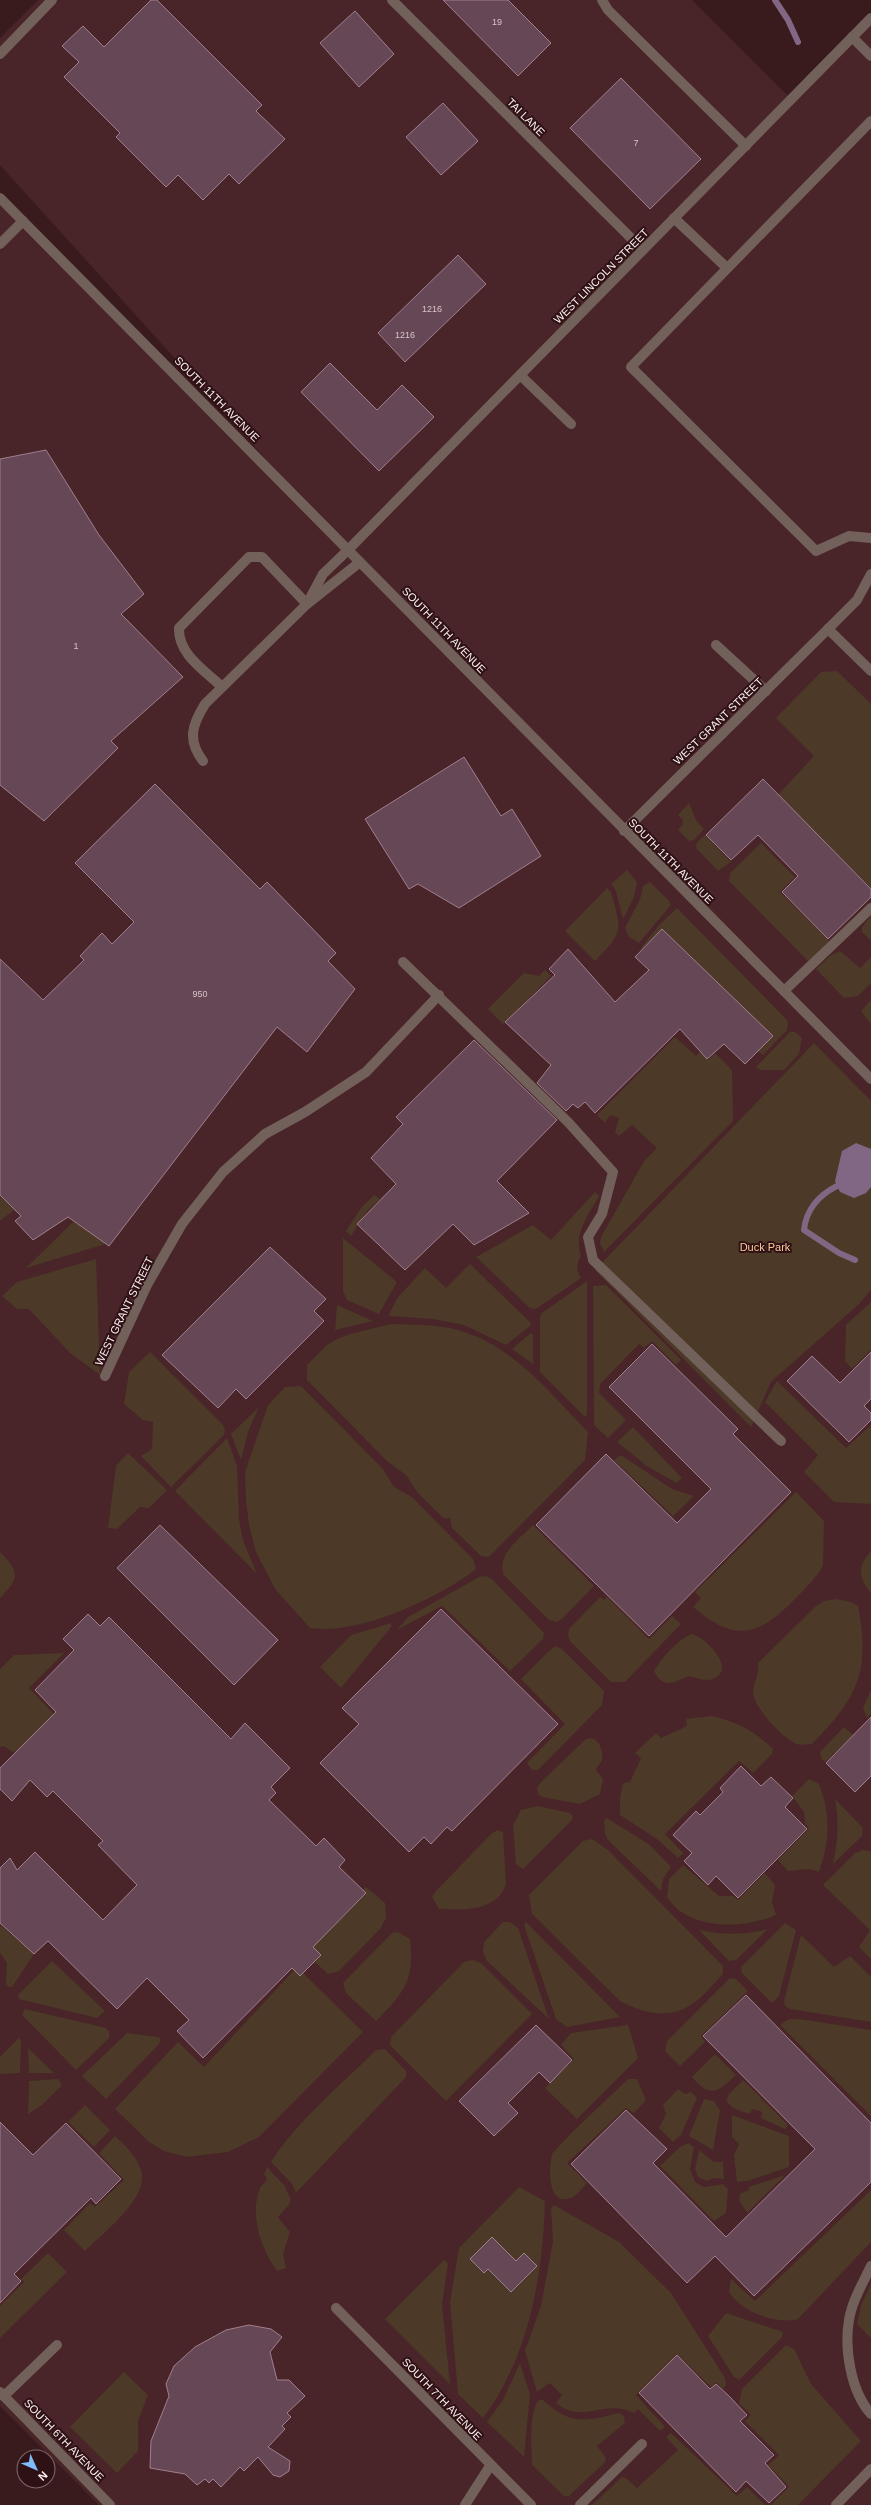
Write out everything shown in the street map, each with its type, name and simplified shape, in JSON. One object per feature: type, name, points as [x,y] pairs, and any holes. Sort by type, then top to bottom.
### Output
[{"type":"street","points":[[0,54],[52,0]]},
{"type":"street","name":"TAI LANE","points":[[392,0],[643,250]]},
{"type":"street","points":[[602,0],[608,10],[746,146]]},
{"type":"street","name":"WEST LINCOLN STREET","points":[[307,604],[324,574],[871,18]]},
{"type":"street","points":[[852,37],[871,56]]},
{"type":"street","points":[[871,121],[631,367],[816,551],[849,536],[871,538]]},
{"type":"street","name":"SOUTH 11TH AVENUE","points":[[0,198],[624,831],[871,1079]]},
{"type":"street","points":[[674,218],[727,268]]},
{"type":"street","points":[[0,244],[23,221]]},
{"type":"street","points":[[520,375],[570,424]]},
{"type":"street","points":[[221,686],[184,651],[179,638],[179,628],[237,568],[249,557],[262,557],[307,604]]},
{"type":"street","points":[[203,761],[194,750],[195,720],[205,704],[221,686],[307,604],[360,562]]},
{"type":"street","name":"WEST GRANT STREET","points":[[624,831],[857,600],[871,574]]},
{"type":"street","points":[[828,629],[871,671]]},
{"type":"street","points":[[716,645],[766,691]]},
{"type":"street","points":[[784,992],[871,908]]},
{"type":"street","points":[[403,962],[439,995],[568,1122],[613,1172],[602,1214],[588,1237],[593,1260],[781,1441]]},
{"type":"street","name":"WEST GRANT STREET","points":[[105,1376],[147,1285],[182,1224],[223,1172],[264,1134],[306,1112],[366,1072],[439,995]]},
{"type":"street","points":[[871,2266],[856,2297],[849,2320],[848,2354],[855,2382],[866,2408],[871,2414]]},
{"type":"street","name":"SOUTH 7TH AVENUE","points":[[336,2308],[490,2466],[531,2505]]},
{"type":"street","points":[[1,2396],[57,2345]]},
{"type":"street","name":"SOUTH 6TH AVENUE","points":[[1,2396],[110,2505]]},
{"type":"street","points":[[580,2505],[642,2444]]},
{"type":"street","points":[[465,2505],[490,2466]]},
{"type":"street","points":[[836,2505],[871,2469]]},
{"type":"shaded area","points":[[38,0],[692,0],[791,99],[871,18],[871,2505],[99,2505],[56,2462],[56,2449],[43,2449],[0,2406],[0,201],[340,541],[0,165],[0,38]]},
{"type":"shaded area","points":[[856,1143],[871,1149],[871,1187],[866,1193],[854,1198],[840,1192],[835,1181],[842,1151]]},
{"type":"green space","points":[[837,671],[871,704],[871,888],[778,795],[814,756],[776,718],[821,672]]},
{"type":"green space","points":[[689,803],[696,820],[704,829],[694,840],[689,841],[678,830],[683,824],[682,819],[678,815]]},
{"type":"green space","points":[[705,835],[731,862],[718,871],[696,848],[697,842]]},
{"type":"green space","points":[[761,843],[795,877],[780,892],[829,941],[809,962],[729,881],[730,873]]},
{"type":"green space","points":[[627,870],[637,882],[634,897],[623,919],[616,891],[611,884]]},
{"type":"green space","points":[[650,882],[670,902],[670,906],[639,943],[629,937],[625,928],[640,899],[643,886]]},
{"type":"green space","points":[[607,888],[611,892],[615,905],[618,930],[616,937],[595,961],[565,931]]},
{"type":"green space","points":[[677,908],[788,1021],[787,1030],[763,1055],[758,1051],[772,1036],[662,929],[643,949],[641,948],[659,925]]},
{"type":"green space","points":[[871,916],[871,941],[862,932],[862,927]]},
{"type":"green space","points":[[840,951],[860,968],[871,957],[871,983],[858,996],[844,998],[816,969],[831,955]]},
{"type":"green space","points":[[545,970],[551,976],[503,1024],[488,1009],[524,973],[539,976]]},
{"type":"green space","points":[[871,1000],[871,1024],[861,1011]]},
{"type":"green space","points":[[790,1032],[795,1032],[802,1038],[799,1054],[784,1070],[760,1070],[756,1067]]},
{"type":"green space","points":[[675,1037],[696,1056],[700,1052],[708,1060],[715,1053],[732,1070],[733,1121],[604,1252],[600,1243],[601,1237],[644,1161],[657,1148],[632,1125],[619,1136],[615,1132],[619,1118],[610,1115],[605,1123],[597,1115]]},
{"type":"green space","name":"Duck Park","points":[[814,1043],[871,1101],[871,1290],[859,1304],[771,1382],[751,1427],[595,1270]]},
{"type":"green space","points":[[595,1192],[599,1196],[583,1224],[579,1240],[581,1256],[577,1267],[581,1278],[536,1309],[530,1308],[476,1257],[533,1225],[551,1240]]},
{"type":"green space","points":[[374,1195],[380,1199],[366,1212],[351,1236],[346,1231],[361,1208]]},
{"type":"green space","points":[[0,1196],[14,1210],[0,1221]]},
{"type":"green space","points":[[74,1221],[105,1244],[26,1268]]},
{"type":"green space","points":[[343,1238],[397,1282],[379,1314],[347,1300],[343,1291]]},
{"type":"green space","points":[[96,1259],[100,1375],[70,1353],[29,1309],[17,1309],[2,1296],[17,1282]]},
{"type":"green space","points":[[470,1264],[531,1323],[530,1326],[506,1345],[464,1325],[433,1319],[388,1316],[398,1297],[425,1268],[446,1288]]},
{"type":"green space","points":[[587,1281],[587,1414],[585,1417],[540,1372],[540,1318],[542,1313]]},
{"type":"green space","points":[[606,1285],[681,1360],[676,1365],[652,1341],[644,1348],[639,1344],[600,1384],[599,1393],[626,1420],[608,1438],[594,1425],[593,1286]]},
{"type":"green space","points":[[871,1302],[871,1350],[852,1369],[845,1361],[846,1325]]},
{"type":"green space","points":[[337,1305],[373,1321],[335,1330]]},
{"type":"green space","points":[[391,1324],[425,1325],[450,1328],[478,1337],[496,1347],[529,1372],[588,1432],[585,1460],[489,1557],[481,1556],[452,1528],[450,1518],[443,1518],[417,1492],[406,1475],[388,1462],[307,1380],[307,1365],[327,1345],[350,1334]]},
{"type":"green space","points":[[531,1333],[533,1335],[533,1364],[512,1349]]},
{"type":"green space","points":[[150,1352],[223,1425],[225,1430],[224,1435],[171,1487],[141,1456],[152,1449],[153,1422],[143,1420],[124,1404],[129,1372]]},
{"type":"green space","points":[[777,1381],[846,1448],[871,1425],[871,1504],[834,1502],[804,1472],[818,1455],[765,1402]]},
{"type":"green space","points":[[301,1386],[383,1469],[394,1487],[412,1497],[473,1559],[476,1569],[441,1592],[420,1603],[397,1612],[350,1626],[329,1629],[310,1628],[275,1589],[256,1552],[249,1525],[246,1500],[245,1472],[268,1405],[285,1387]]},
{"type":"green space","points":[[259,1407],[248,1432],[241,1460],[231,1434]]},
{"type":"green space","points":[[633,1427],[682,1478],[677,1483],[648,1467],[617,1442]]},
{"type":"green space","points":[[227,1438],[237,1466],[239,1519],[243,1540],[257,1574],[175,1491]]},
{"type":"green space","points":[[128,1453],[167,1490],[149,1508],[140,1507],[117,1529],[108,1528],[116,1466]]},
{"type":"green space","points":[[621,1455],[672,1489],[694,1496],[673,1516],[614,1460]]},
{"type":"green space","points":[[796,1492],[824,1521],[823,1565],[810,1584],[778,1615],[754,1629],[743,1631],[732,1630],[707,1618],[693,1607],[701,1598],[695,1592]]},
{"type":"green space","points":[[533,1525],[594,1586],[562,1619],[556,1622],[549,1620],[503,1574],[502,1566],[504,1559],[511,1546]]},
{"type":"green space","points":[[871,1551],[871,1593],[862,1577],[861,1567],[866,1556]]},
{"type":"green space","points":[[0,1552],[11,1565],[15,1575],[11,1585],[0,1598]]},
{"type":"green space","points":[[486,1576],[493,1580],[544,1633],[543,1639],[510,1671],[442,1606],[397,1630],[408,1617],[479,1577]]},
{"type":"green space","points":[[600,1597],[604,1600],[607,1597],[649,1639],[672,1616],[681,1624],[625,1682],[611,1682],[570,1641],[568,1635],[569,1629]]},
{"type":"green space","points":[[836,1599],[851,1602],[858,1606],[862,1629],[863,1649],[861,1667],[857,1683],[850,1698],[840,1712],[812,1744],[800,1745],[786,1737],[771,1724],[755,1700],[753,1689],[758,1671],[758,1663],[816,1606],[824,1601]]},
{"type":"green space","points":[[391,1623],[391,1627],[341,1688],[320,1667],[351,1635]]},
{"type":"green space","points":[[692,1634],[698,1636],[717,1654],[721,1661],[722,1668],[720,1674],[709,1680],[689,1676],[670,1683],[661,1681],[654,1671],[657,1666],[676,1644]]},
{"type":"green space","points":[[556,1646],[562,1649],[604,1691],[602,1705],[538,1770],[532,1770],[527,1763],[565,1724],[521,1679]]},
{"type":"green space","points":[[64,1653],[29,1688],[54,1714],[14,1753],[4,1746],[0,1747],[0,1669],[14,1655]]},
{"type":"green space","points":[[871,1690],[871,1714],[867,1718],[863,1708]]},
{"type":"green space","points":[[712,1716],[730,1721],[752,1732],[773,1749],[772,1754],[753,1773],[739,1761],[665,1834],[683,1853],[678,1858],[657,1839],[620,1815],[620,1798],[623,1783],[630,1782],[641,1758],[635,1753],[656,1733],[661,1738],[687,1726],[686,1719]]},
{"type":"green space","points":[[844,1727],[853,1735],[825,1762],[821,1758],[820,1752]]},
{"type":"green space","points":[[591,1738],[597,1741],[602,1751],[601,1762],[596,1770],[603,1779],[600,1794],[580,1804],[542,1797],[538,1794],[537,1788],[541,1782],[586,1739]]},
{"type":"green space","points":[[809,1779],[819,1784],[826,1806],[828,1828],[823,1861],[819,1872],[809,1869],[788,1871],[778,1860],[809,1829],[805,1823],[804,1812],[792,1796]]},
{"type":"green space","points":[[835,1799],[863,1828],[862,1836],[833,1864],[837,1832]]},
{"type":"green space","points":[[538,1806],[570,1813],[573,1816],[572,1820],[523,1869],[516,1864],[513,1825],[521,1810]]},
{"type":"green space","points":[[607,1818],[650,1845],[671,1867],[663,1879],[661,1891],[608,1840],[605,1834],[604,1821]]},
{"type":"green space","points":[[498,1830],[503,1832],[506,1884],[502,1893],[495,1900],[478,1907],[468,1909],[439,1909],[432,1897],[436,1891],[492,1833]]},
{"type":"green space","points":[[592,1839],[608,1850],[723,1966],[723,1974],[694,2003],[672,2013],[654,2013],[636,2008],[620,2001],[532,1914],[529,1895],[583,1841]]},
{"type":"green space","points":[[863,1850],[871,1851],[871,1959],[859,1947],[870,1930],[823,1885],[855,1853]]},
{"type":"green space","points":[[683,1865],[719,1896],[733,1896],[738,1900],[765,1873],[775,1885],[772,1902],[776,1915],[753,1922],[727,1925],[714,1924],[690,1917],[678,1910],[667,1898],[669,1879]]},
{"type":"green space","points":[[366,1887],[385,1903],[386,1918],[380,1929],[339,1971],[328,1974],[315,1962],[321,1955],[313,1947],[366,1894],[363,1890]]},
{"type":"green space","points":[[503,1922],[510,1922],[518,1928],[549,2019],[487,1961],[483,1952],[484,1942]]},
{"type":"green space","points":[[526,1922],[620,2017],[567,2027],[556,2019],[524,1925]]},
{"type":"green space","points":[[785,1923],[796,1930],[779,1996],[772,2003],[742,1973],[741,1967]]},
{"type":"green space","points":[[0,1925],[34,1954],[12,1987],[9,1987],[6,1984],[7,1963],[0,1953]]},
{"type":"green space","points":[[768,1929],[736,1960],[729,1961],[699,1930],[734,1934]]},
{"type":"green space","points":[[398,1932],[410,1939],[411,1965],[409,1976],[400,1994],[376,2021],[346,1993],[343,1983],[392,1933]]},
{"type":"green space","points":[[801,1935],[834,1967],[850,1956],[871,1977],[871,2022],[790,2009],[785,2006],[784,2001]]},
{"type":"green space","points":[[472,1960],[481,1963],[532,2014],[446,2101],[390,2045],[391,2037],[464,1962]]},
{"type":"green space","points":[[52,1961],[105,2011],[97,2018],[19,1999],[18,1995]]},
{"type":"green space","points":[[297,1967],[363,2032],[259,2137],[228,2152],[186,2157],[164,2151],[149,2142],[115,2109],[178,2042],[204,2067]]},
{"type":"green space","points":[[730,1978],[736,1979],[748,1991],[701,2036],[705,2042],[680,2066],[665,2051],[667,2041]]},
{"type":"green space","points":[[25,2009],[106,2028],[109,2032],[109,2038],[76,2070],[22,2015]]},
{"type":"green space","points":[[789,2019],[799,2019],[871,2030],[871,2116],[780,2025]]},
{"type":"green space","points":[[628,2025],[638,2058],[577,2119],[545,2088],[574,2059],[561,2045],[571,2033]]},
{"type":"green space","points":[[127,2033],[158,2037],[161,2039],[159,2044],[106,2099],[82,2076]]},
{"type":"green space","points":[[19,2038],[21,2042],[20,2073],[0,2074],[0,2057]]},
{"type":"green space","points":[[28,2048],[54,2073],[29,2073]]},
{"type":"green space","points":[[385,2049],[406,2071],[406,2077],[296,2193],[292,2184],[271,2162],[294,2132],[320,2103],[376,2050]]},
{"type":"green space","points":[[715,2054],[736,2075],[719,2089],[709,2091],[698,2084],[692,2077]]},
{"type":"green space","points":[[58,2079],[62,2085],[42,2105],[28,2114],[29,2081]]},
{"type":"green space","points":[[628,2079],[637,2079],[646,2100],[634,2113],[626,2108],[567,2163],[587,2183],[571,2198],[563,2199],[558,2197],[551,2185],[550,2169],[552,2155],[574,2130]]},
{"type":"green space","points":[[743,2080],[788,2125],[785,2129],[761,2118],[762,2112],[753,2109],[749,2114],[733,2108],[726,2101],[729,2094]]},
{"type":"green space","points":[[678,2089],[685,2094],[691,2092],[697,2098],[681,2135],[673,2142],[659,2128],[666,2114],[663,2105]]},
{"type":"green space","points":[[704,2099],[714,2101],[720,2110],[713,2150],[689,2136]]},
{"type":"green space","points":[[85,2105],[110,2130],[94,2147],[68,2122]]},
{"type":"green space","points":[[732,2115],[789,2136],[789,2167],[747,2181],[737,2182],[734,2155],[739,2144],[732,2137]]},
{"type":"green space","points":[[115,2136],[127,2147],[137,2160],[141,2170],[142,2181],[132,2203],[123,2215],[85,2251],[64,2230],[90,2203],[95,2207],[124,2180],[99,2153]]},
{"type":"green space","points":[[688,2143],[694,2147],[690,2169],[695,2182],[704,2187],[723,2184],[728,2189],[726,2213],[714,2221],[660,2166],[680,2147]]},
{"type":"green space","points":[[699,2150],[714,2162],[723,2162],[724,2179],[713,2178],[707,2181],[698,2177],[695,2169]]},
{"type":"green space","points":[[267,2167],[284,2185],[291,2200],[289,2205],[278,2217],[290,2232],[283,2254],[286,2268],[277,2271],[266,2253],[258,2231],[256,2220],[257,2198],[261,2187],[267,2179],[264,2174]]},
{"type":"green space","points":[[785,2175],[747,2213],[739,2200],[740,2194],[749,2190],[749,2187]]},
{"type":"green space","points":[[519,2187],[545,2201],[544,2229],[537,2286],[522,2342],[512,2369],[499,2394],[483,2418],[458,2394],[450,2302],[459,2248]]},
{"type":"green space","points":[[871,2190],[871,2242],[798,2319],[779,2320],[760,2315],[742,2306],[729,2292],[731,2279],[755,2301]]},
{"type":"green space","points":[[554,2205],[619,2242],[671,2293],[725,2378],[726,2385],[723,2389],[716,2382],[711,2387],[677,2354],[636,2395],[665,2427],[660,2431],[638,2409],[634,2413],[623,2409],[613,2408],[575,2412],[556,2403],[562,2395],[550,2383],[537,2392],[525,2351],[541,2306],[553,2241],[551,2209]]},
{"type":"green space","points":[[48,2253],[67,2272],[0,2338],[0,2306],[24,2282],[21,2279]]},
{"type":"green space","points":[[444,2260],[448,2263],[442,2304],[450,2384],[385,2319]]},
{"type":"green space","points":[[871,2284],[871,2338],[857,2324],[861,2305]]},
{"type":"green space","points":[[726,2313],[783,2332],[782,2337],[739,2380],[734,2377],[708,2336]]},
{"type":"green space","points":[[786,2345],[794,2349],[811,2384],[861,2441],[798,2505],[771,2505],[789,2487],[768,2465],[779,2455],[745,2421],[751,2415],[739,2403],[742,2389]]},
{"type":"green space","points":[[520,2363],[530,2395],[524,2457],[487,2422],[503,2400]]},
{"type":"green space","points":[[124,2372],[148,2395],[138,2421],[138,2451],[117,2473],[70,2427]]},
{"type":"green space","points":[[539,2400],[543,2400],[562,2414],[578,2419],[596,2418],[619,2413],[624,2416],[625,2423],[597,2446],[606,2458],[605,2462],[569,2496],[564,2496],[532,2465],[532,2422],[533,2413]]},
{"type":"green space","points":[[671,2433],[737,2496],[747,2487],[765,2505],[592,2505],[622,2477],[626,2478],[637,2488],[678,2450],[666,2437]]},
{"type":"building","points":[[151,0],[157,0],[262,105],[256,111],[285,139],[239,184],[229,174],[203,200],[178,175],[166,187],[116,137],[120,133],[64,77],[79,62],[62,46],[83,26],[104,47]]},
{"type":"building","points":[[443,0],[508,0],[551,43],[518,76]]},
{"type":"building","points":[[355,11],[394,54],[359,87],[320,43]]},
{"type":"building","points":[[621,78],[701,159],[650,209],[570,128]]},
{"type":"building","points":[[443,103],[478,141],[441,175],[406,137]]},
{"type":"building","points":[[458,255],[486,284],[405,362],[378,333]]},
{"type":"building","points":[[330,363],[377,410],[402,385],[434,417],[379,471],[301,392]]},
{"type":"building","points":[[46,450],[99,535],[144,594],[121,614],[183,677],[111,741],[118,748],[44,821],[0,785],[0,459]]},
{"type":"building","points":[[464,757],[501,816],[512,809],[541,856],[459,908],[418,884],[409,889],[365,819]]},
{"type":"building","points":[[763,779],[871,889],[871,897],[828,939],[782,892],[798,876],[758,835],[731,860],[706,835]]},
{"type":"building","points":[[155,784],[260,889],[267,882],[336,953],[328,961],[355,989],[307,1052],[277,1027],[109,1246],[68,1217],[33,1240],[15,1221],[21,1216],[0,1195],[0,959],[43,1000],[84,960],[80,956],[102,933],[112,944],[134,922],[75,863]]},
{"type":"building","points":[[662,929],[773,1036],[745,1064],[724,1044],[707,1059],[680,1029],[595,1113],[585,1102],[578,1108],[573,1104],[566,1111],[537,1083],[551,1065],[505,1022],[555,975],[549,969],[568,949],[615,1002],[649,970],[635,957]]},
{"type":"building","points":[[474,1040],[557,1120],[497,1181],[529,1213],[474,1245],[453,1224],[405,1270],[357,1224],[396,1184],[371,1158],[403,1124],[396,1117]]},
{"type":"building","points":[[270,1247],[326,1299],[314,1311],[324,1321],[246,1399],[236,1389],[218,1408],[162,1355]]},
{"type":"building","points":[[652,1344],[738,1429],[733,1434],[791,1492],[649,1636],[536,1525],[606,1454],[677,1523],[711,1489],[609,1387]]},
{"type":"building","points":[[871,1352],[871,1399],[864,1406],[871,1413],[871,1420],[849,1442],[787,1381],[812,1356],[840,1383]]},
{"type":"building","points":[[160,1525],[278,1640],[234,1685],[117,1568]]},
{"type":"building","points":[[441,1609],[558,1724],[452,1831],[447,1827],[431,1844],[424,1837],[409,1852],[320,1763],[359,1724],[342,1708]]},
{"type":"building","points":[[88,1614],[100,1626],[109,1617],[231,1739],[245,1723],[290,1768],[271,1787],[276,1793],[269,1800],[316,1846],[324,1838],[345,1860],[339,1867],[366,1893],[313,1947],[321,1955],[300,1976],[292,1968],[203,2058],[177,2031],[189,2020],[147,1978],[117,2009],[48,1941],[34,1954],[0,1923],[0,1868],[10,1858],[17,1870],[35,1852],[103,1920],[137,1885],[98,1845],[103,1841],[53,1791],[47,1797],[30,1780],[12,1801],[0,1789],[0,1768],[56,1712],[35,1690],[74,1650],[63,1639]]},
{"type":"building","points":[[871,1717],[871,1776],[855,1792],[826,1763]]},
{"type":"building","points":[[741,1766],[761,1786],[771,1777],[793,1798],[785,1807],[807,1829],[738,1898],[716,1876],[708,1885],[684,1861],[692,1853],[673,1835],[696,1811],[700,1815],[723,1792],[720,1788]]},
{"type":"building","points":[[746,1995],[871,2123],[871,2182],[754,2296],[715,2256],[687,2283],[571,2164],[626,2110],[667,2149],[653,2163],[726,2237],[815,2149],[703,2036]]},
{"type":"building","points":[[536,2025],[572,2060],[550,2083],[539,2072],[508,2103],[518,2113],[494,2136],[459,2101]]},
{"type":"building","points":[[0,2122],[33,2155],[66,2123],[121,2179],[96,2204],[91,2198],[14,2274],[21,2281],[0,2303]]},
{"type":"building","points":[[492,2237],[516,2261],[524,2253],[537,2266],[511,2292],[488,2269],[484,2273],[470,2259]]},
{"type":"building","points":[[249,2325],[271,2329],[282,2337],[270,2352],[277,2380],[289,2380],[305,2396],[287,2413],[291,2417],[282,2426],[285,2429],[268,2447],[290,2461],[289,2471],[280,2477],[273,2475],[258,2457],[244,2471],[240,2467],[221,2487],[213,2479],[209,2483],[205,2479],[197,2485],[185,2474],[150,2468],[151,2441],[169,2396],[166,2384],[174,2366],[195,2347],[226,2330]]},
{"type":"building","points":[[677,2355],[710,2389],[716,2384],[729,2396],[747,2415],[740,2421],[774,2455],[765,2463],[786,2487],[769,2503],[746,2481],[736,2492],[639,2393]]},
{"type":"waterway","points":[[775,0],[788,20],[798,42]]},
{"type":"waterway","points":[[837,1186],[814,1204],[807,1216],[804,1230],[839,1253],[855,1260]]}]
